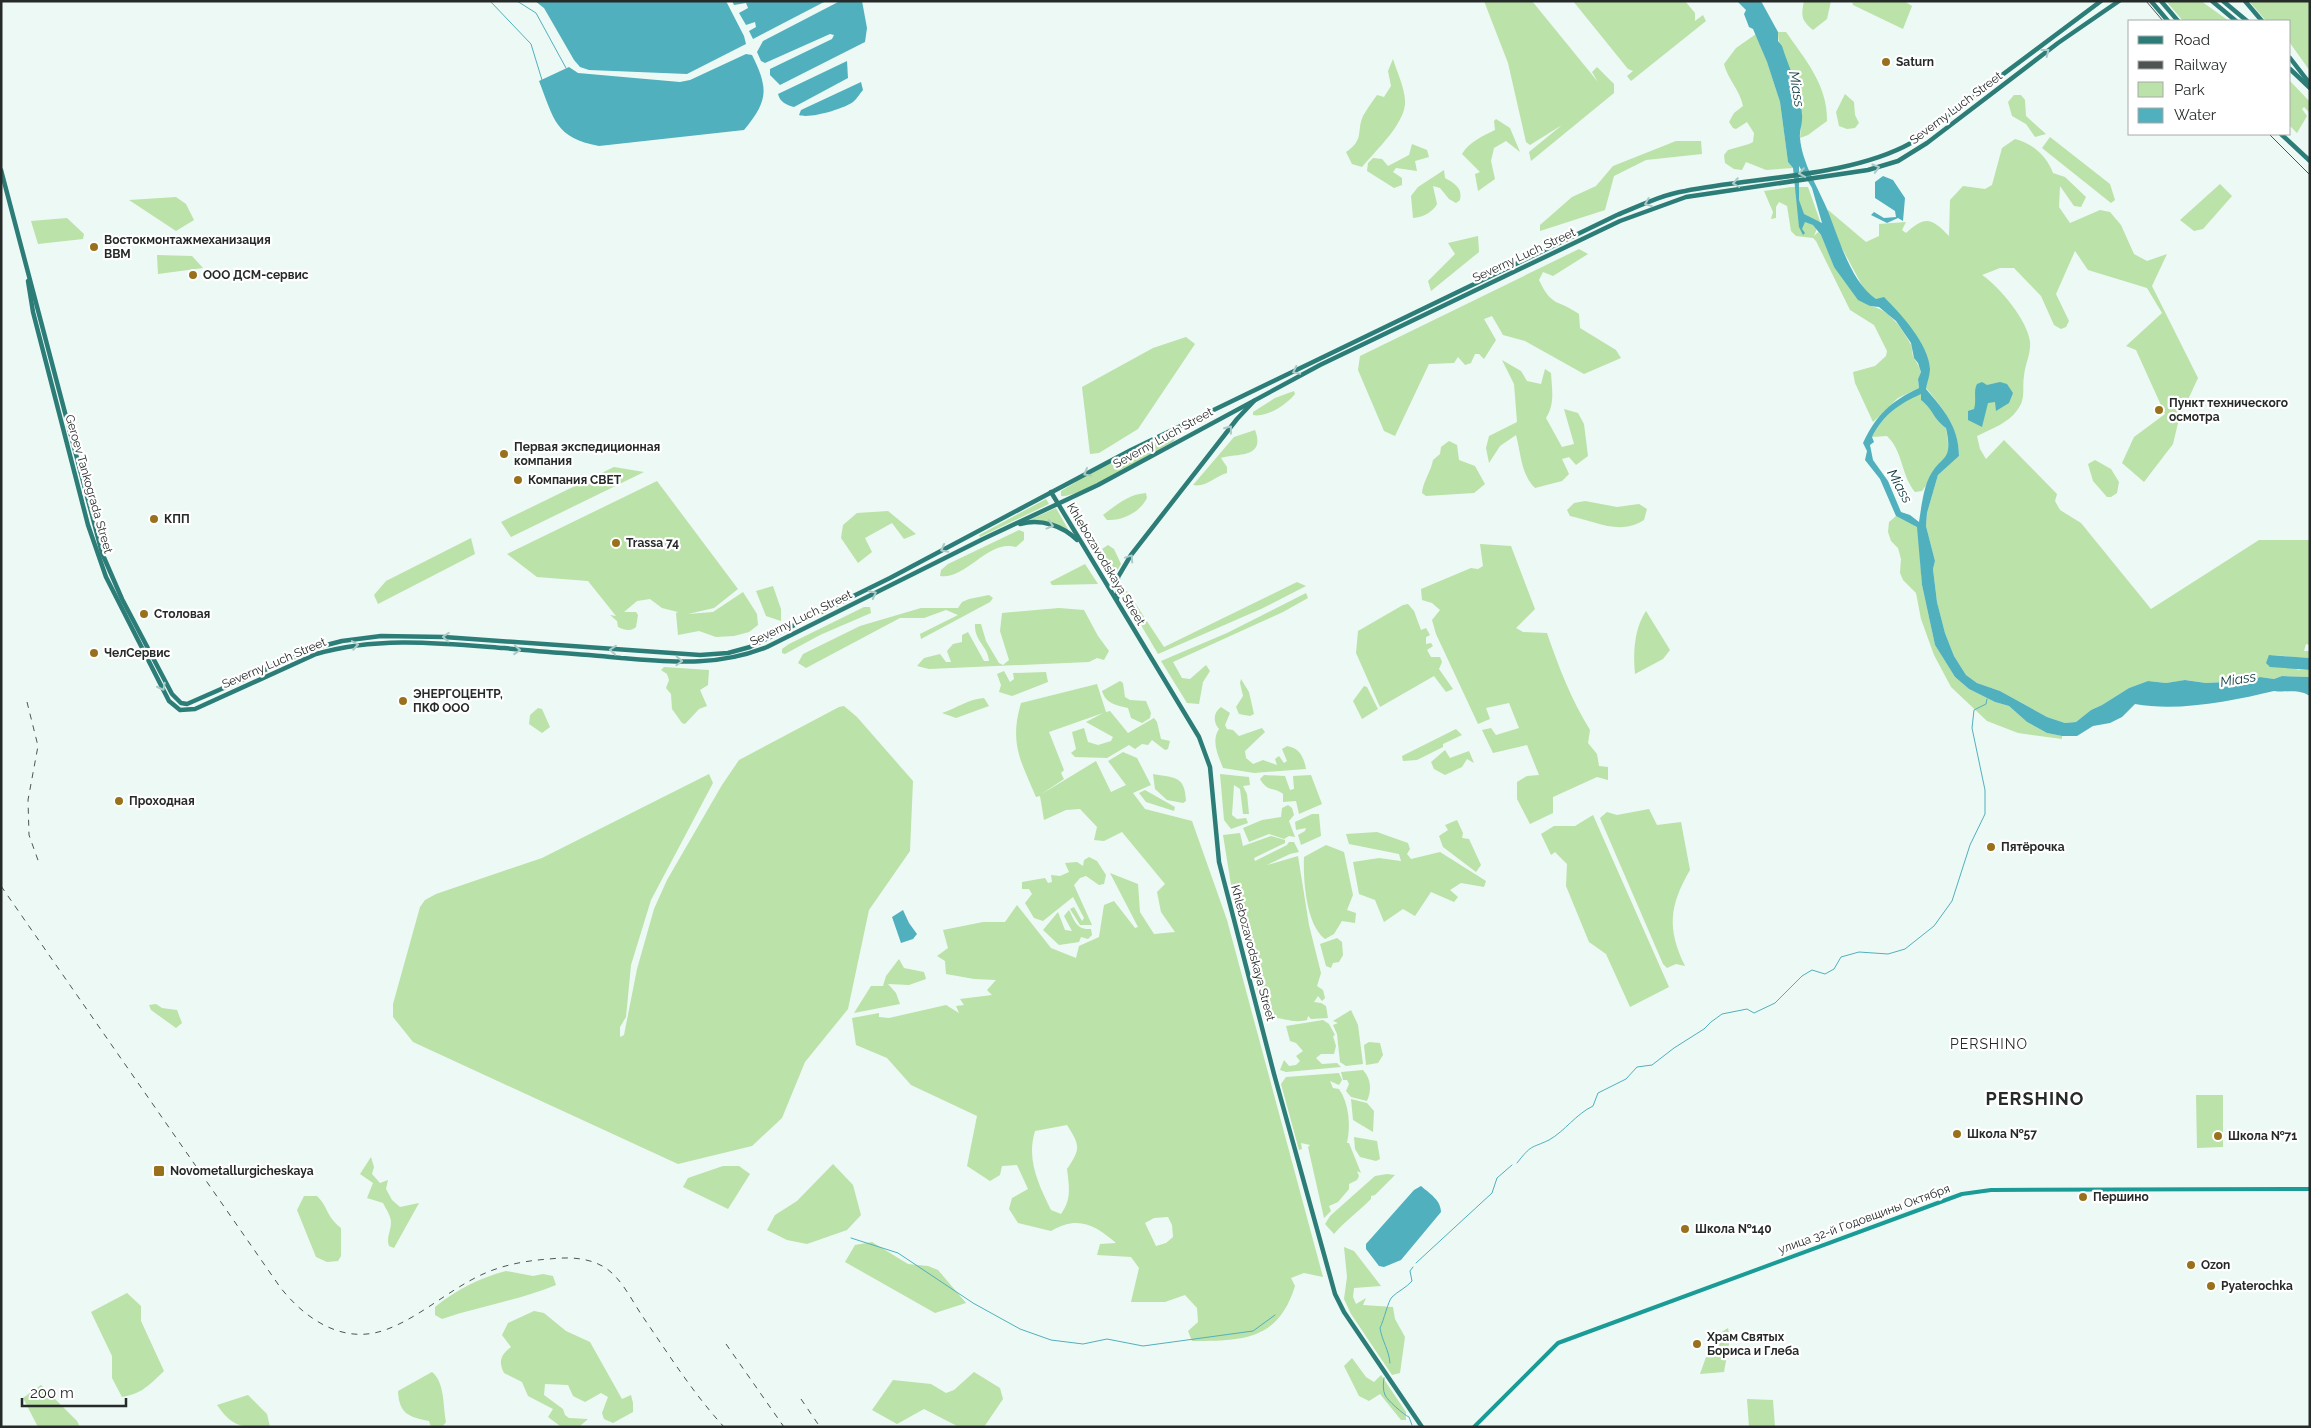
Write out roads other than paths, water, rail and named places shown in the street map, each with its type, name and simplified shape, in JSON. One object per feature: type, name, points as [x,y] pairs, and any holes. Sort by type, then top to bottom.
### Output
[{"type":"main road","name":"Severny Luch Street","points":[[181,703],[195,701],[315,648],[342,641],[381,636],[444,637],[675,654],[728,653],[750,647],[1131,450],[1617,215],[1682,191],[1827,169],[1880,158],[1896,151],[1911,143],[2101,1]]},
{"type":"main road","name":"Severny Luch Street","points":[[180,710],[195,708],[316,654],[378,642],[448,643],[708,662],[731,659],[767,647],[1058,503],[1179,441],[1256,398],[1464,295],[1620,221],[1686,197],[1868,170],[1898,160],[1927,143],[2119,1]]},
{"type":"main road","points":[[2161,1],[2177,20]]},
{"type":"main road","points":[[2212,1],[2235,20]]},
{"type":"main road","points":[[2223,1],[2246,20]]},
{"type":"main road","points":[[2245,1],[2261,20]]},
{"type":"main road","points":[[2152,2],[2167,20]]},
{"type":"main road","points":[[2291,59],[2310,84]]},
{"type":"main road","points":[[2291,69],[2302,82]]},
{"type":"main road","points":[[2291,75],[2310,88]]},
{"type":"main road","points":[[2284,135],[2310,161]]},
{"type":"main road","name":"Geroev Tankograda Street","points":[[1,170],[102,553],[122,599],[172,694],[181,703]]},
{"type":"main road","name":"Geroev Tankograda Street","points":[[28,277],[28,288],[39,338],[98,555],[117,601],[164,693],[175,707],[180,710]]},
{"type":"main road","points":[[1118,603],[1116,592],[1118,577],[1132,555],[1237,419],[1256,398]]},
{"type":"main road","points":[[1174,430],[1178,431],[1181,435],[1179,441]]},
{"type":"main road","name":"Khlebozavodskaya Street","points":[[1051,492],[1081,545],[1199,737],[1207,755],[1219,862],[1276,1084],[1335,1294],[1344,1312],[1422,1427]]},
{"type":"main road","points":[[1012,525],[1032,522],[1054,525],[1068,532],[1081,545]]},
{"type":"main road","points":[[979,530],[976,534],[977,538],[983,539]]},
{"type":"main road","name":"улица 32-й Годовщины Октября","points":[[1474,1427],[1550,1348],[1558,1343],[1962,1194],[2000,1190],[2310,1189]]},
{"type":"water","points":[[535,1],[726,1],[744,36],[746,44],[687,74],[589,70],[580,67],[574,60],[544,8]]},
{"type":"water","points":[[732,1],[826,1],[753,39],[749,31],[756,27],[755,22],[746,25],[739,13],[748,8],[746,3],[734,5]]},
{"type":"water","points":[[840,1],[862,1],[867,28],[865,42],[780,85],[770,75],[770,69],[832,39],[834,35],[830,34],[765,63],[761,61],[757,52],[763,41]]},
{"type":"water","points":[[1737,1],[1761,1],[1778,32],[1778,41],[1782,46],[1801,106],[1800,138],[1804,157],[1846,258],[1867,291],[1876,299],[1884,297],[1919,339],[1925,349],[1930,369],[1926,389],[1944,412],[1956,436],[1959,456],[1938,475],[1927,513],[1926,526],[1935,561],[1933,569],[1937,602],[1945,633],[1954,656],[1966,675],[1977,683],[2000,691],[2047,717],[2065,723],[2076,722],[2091,710],[2129,688],[2148,681],[2166,683],[2185,680],[2206,683],[2226,682],[2245,684],[2260,677],[2274,679],[2282,676],[2310,677],[2310,696],[2297,691],[2274,691],[2223,702],[2187,706],[2169,707],[2135,704],[2122,717],[2110,723],[2093,726],[2077,736],[2062,736],[2047,733],[2027,722],[2009,706],[1995,702],[1969,689],[1955,677],[1935,645],[1922,585],[1917,527],[1896,516],[1880,479],[1865,460],[1867,451],[1863,443],[1873,424],[1885,410],[1900,398],[1919,388],[1918,379],[1921,372],[1914,358],[1911,343],[1896,321],[1879,307],[1870,306],[1858,300],[1834,267],[1821,235],[1813,225],[1805,222],[1802,229],[1805,233],[1803,235],[1799,227],[1793,168],[1788,162],[1780,102],[1767,62],[1753,29],[1749,27],[1744,14],[1746,10]],"holes":[[[1799,166],[1812,188],[1822,223],[1804,214],[1799,200]],[[1921,394],[1921,400],[1946,428],[1948,448],[1945,458],[1928,480],[1923,495],[1919,522],[1910,515],[1901,512],[1888,481],[1873,460],[1870,445],[1874,442],[1872,437],[1881,422],[1899,406]]]},
{"type":"water","points":[[746,54],[752,55],[758,67],[763,94],[758,111],[744,130],[599,146],[573,138],[558,125],[539,81],[569,67],[578,73],[680,82],[690,80]]},
{"type":"water","points":[[847,61],[848,78],[794,107],[780,99],[778,94]]},
{"type":"water","points":[[861,82],[863,90],[848,105],[811,116],[799,115],[801,110]]},
{"type":"water","points":[[1883,176],[1893,180],[1905,198],[1903,221],[1898,218],[1887,223],[1871,215],[1874,212],[1884,218],[1896,217],[1895,211],[1875,198],[1875,182]]},
{"type":"water","points":[[1982,382],[1987,385],[2000,382],[2007,384],[2013,393],[2009,403],[1996,411],[1995,402],[1988,403],[1982,427],[1968,420],[1968,411],[1974,409],[1976,387],[1977,384]]},
{"type":"water","points":[[2269,655],[2310,658],[2310,670],[2270,667],[2266,663]]},
{"type":"water","points":[[903,910],[917,934],[913,939],[901,943],[892,917]]},
{"type":"water","points":[[1421,1186],[1437,1200],[1441,1212],[1401,1260],[1384,1267],[1379,1266],[1366,1249],[1366,1244],[1414,1190]]},
{"type":"waterway","points":[[490,1],[531,44],[542,80]]},
{"type":"waterway","points":[[517,1],[536,13],[566,68]]},
{"type":"waterway","points":[[1517,1163],[1534,1146],[1555,1136],[1581,1113],[1593,1106],[1598,1093],[1626,1079],[1637,1067],[1652,1065],[1704,1029],[1722,1014],[1747,1009],[1754,1013],[1775,1003],[1802,976],[1812,970],[1825,974],[1834,969],[1841,957],[1859,952],[1888,954],[1905,949],[1934,926],[1952,901],[1970,845],[1985,814],[1985,790],[1972,728],[1974,710],[1986,704],[1987,699]]},
{"type":"waterway","points":[[1416,1263],[1492,1193],[1497,1178],[1512,1165]]},
{"type":"waterway","points":[[851,1238],[898,1253],[973,1303],[1020,1329],[1051,1340],[1083,1344],[1107,1339],[1143,1346],[1253,1331],[1275,1315]]},
{"type":"waterway","points":[[1390,1363],[1380,1328],[1390,1299],[1412,1281],[1410,1271],[1413,1267]]},
{"type":"waterway","points":[[1384,1378],[1383,1387],[1385,1395],[1409,1417],[1412,1425]]},
{"type":"tram line","points":[[2146,1],[2162,20]]},
{"type":"tram line","points":[[2270,135],[2310,175]]},
{"type":"railway","points":[[27,702],[38,746],[28,800],[29,835],[39,863]]},
{"type":"railway","points":[[1,886],[280,1287],[290,1299],[313,1319],[340,1331],[354,1334],[369,1334],[396,1325],[473,1279],[500,1267],[556,1258],[577,1258],[591,1261],[610,1271],[621,1283],[682,1374],[724,1427]]},
{"type":"railway","points":[[726,1344],[784,1427]]},
{"type":"railway","points":[[801,1399],[820,1427]]},
{"type":"place","name":"Saturn","points":[[1886,62]]},
{"type":"place","name":"Востокмонтажмеханизация ВВМ","points":[[94,247]]},
{"type":"place","name":"ООО ДСМ-сервис","points":[[193,275]]},
{"type":"place","name":"Пункт технического осмотра","points":[[2159,410]]},
{"type":"place","name":"Первая экспедиционная компания","points":[[504,454]]},
{"type":"place","name":"Компания СВЕТ","points":[[518,480]]},
{"type":"place","name":"КПП","points":[[154,519]]},
{"type":"place","name":"Trassa 74","points":[[616,543]]},
{"type":"place","name":"Столовая","points":[[144,614]]},
{"type":"place","name":"ЧелСервис","points":[[94,653]]},
{"type":"place","name":"ЭНЕРГОЦЕНТР, ПКФ ООО","points":[[403,701]]},
{"type":"place","name":"Проходная","points":[[119,801]]},
{"type":"place","name":"Пятёрочка","points":[[1991,847]]},
{"type":"place","name":"Школа №57","points":[[1957,1134]]},
{"type":"place","name":"Школа №71","points":[[2218,1136]]},
{"type":"place","name":"Novometallurgicheskaya","points":[[159,1171]]},
{"type":"place","name":"Першино","points":[[2083,1197]]},
{"type":"place","name":"Школа №140","points":[[1685,1229]]},
{"type":"place","name":"Ozon","points":[[2191,1265]]},
{"type":"place","name":"Pyaterochka","points":[[2211,1286]]},
{"type":"place","name":"Храм Святых Бориса и Глеба","points":[[1697,1344]]},
{"type":"district","name":"PERSHINO","points":[[1989,1044]]},
{"type":"district","name":"PERSHINO","points":[[2035,1099]]},
{"type":"water label","name":"Miass","points":[[1797,89]]},
{"type":"water label","name":"Miass","points":[[1900,486]]},
{"type":"water label","name":"Miass","points":[[2238,679]]}]
